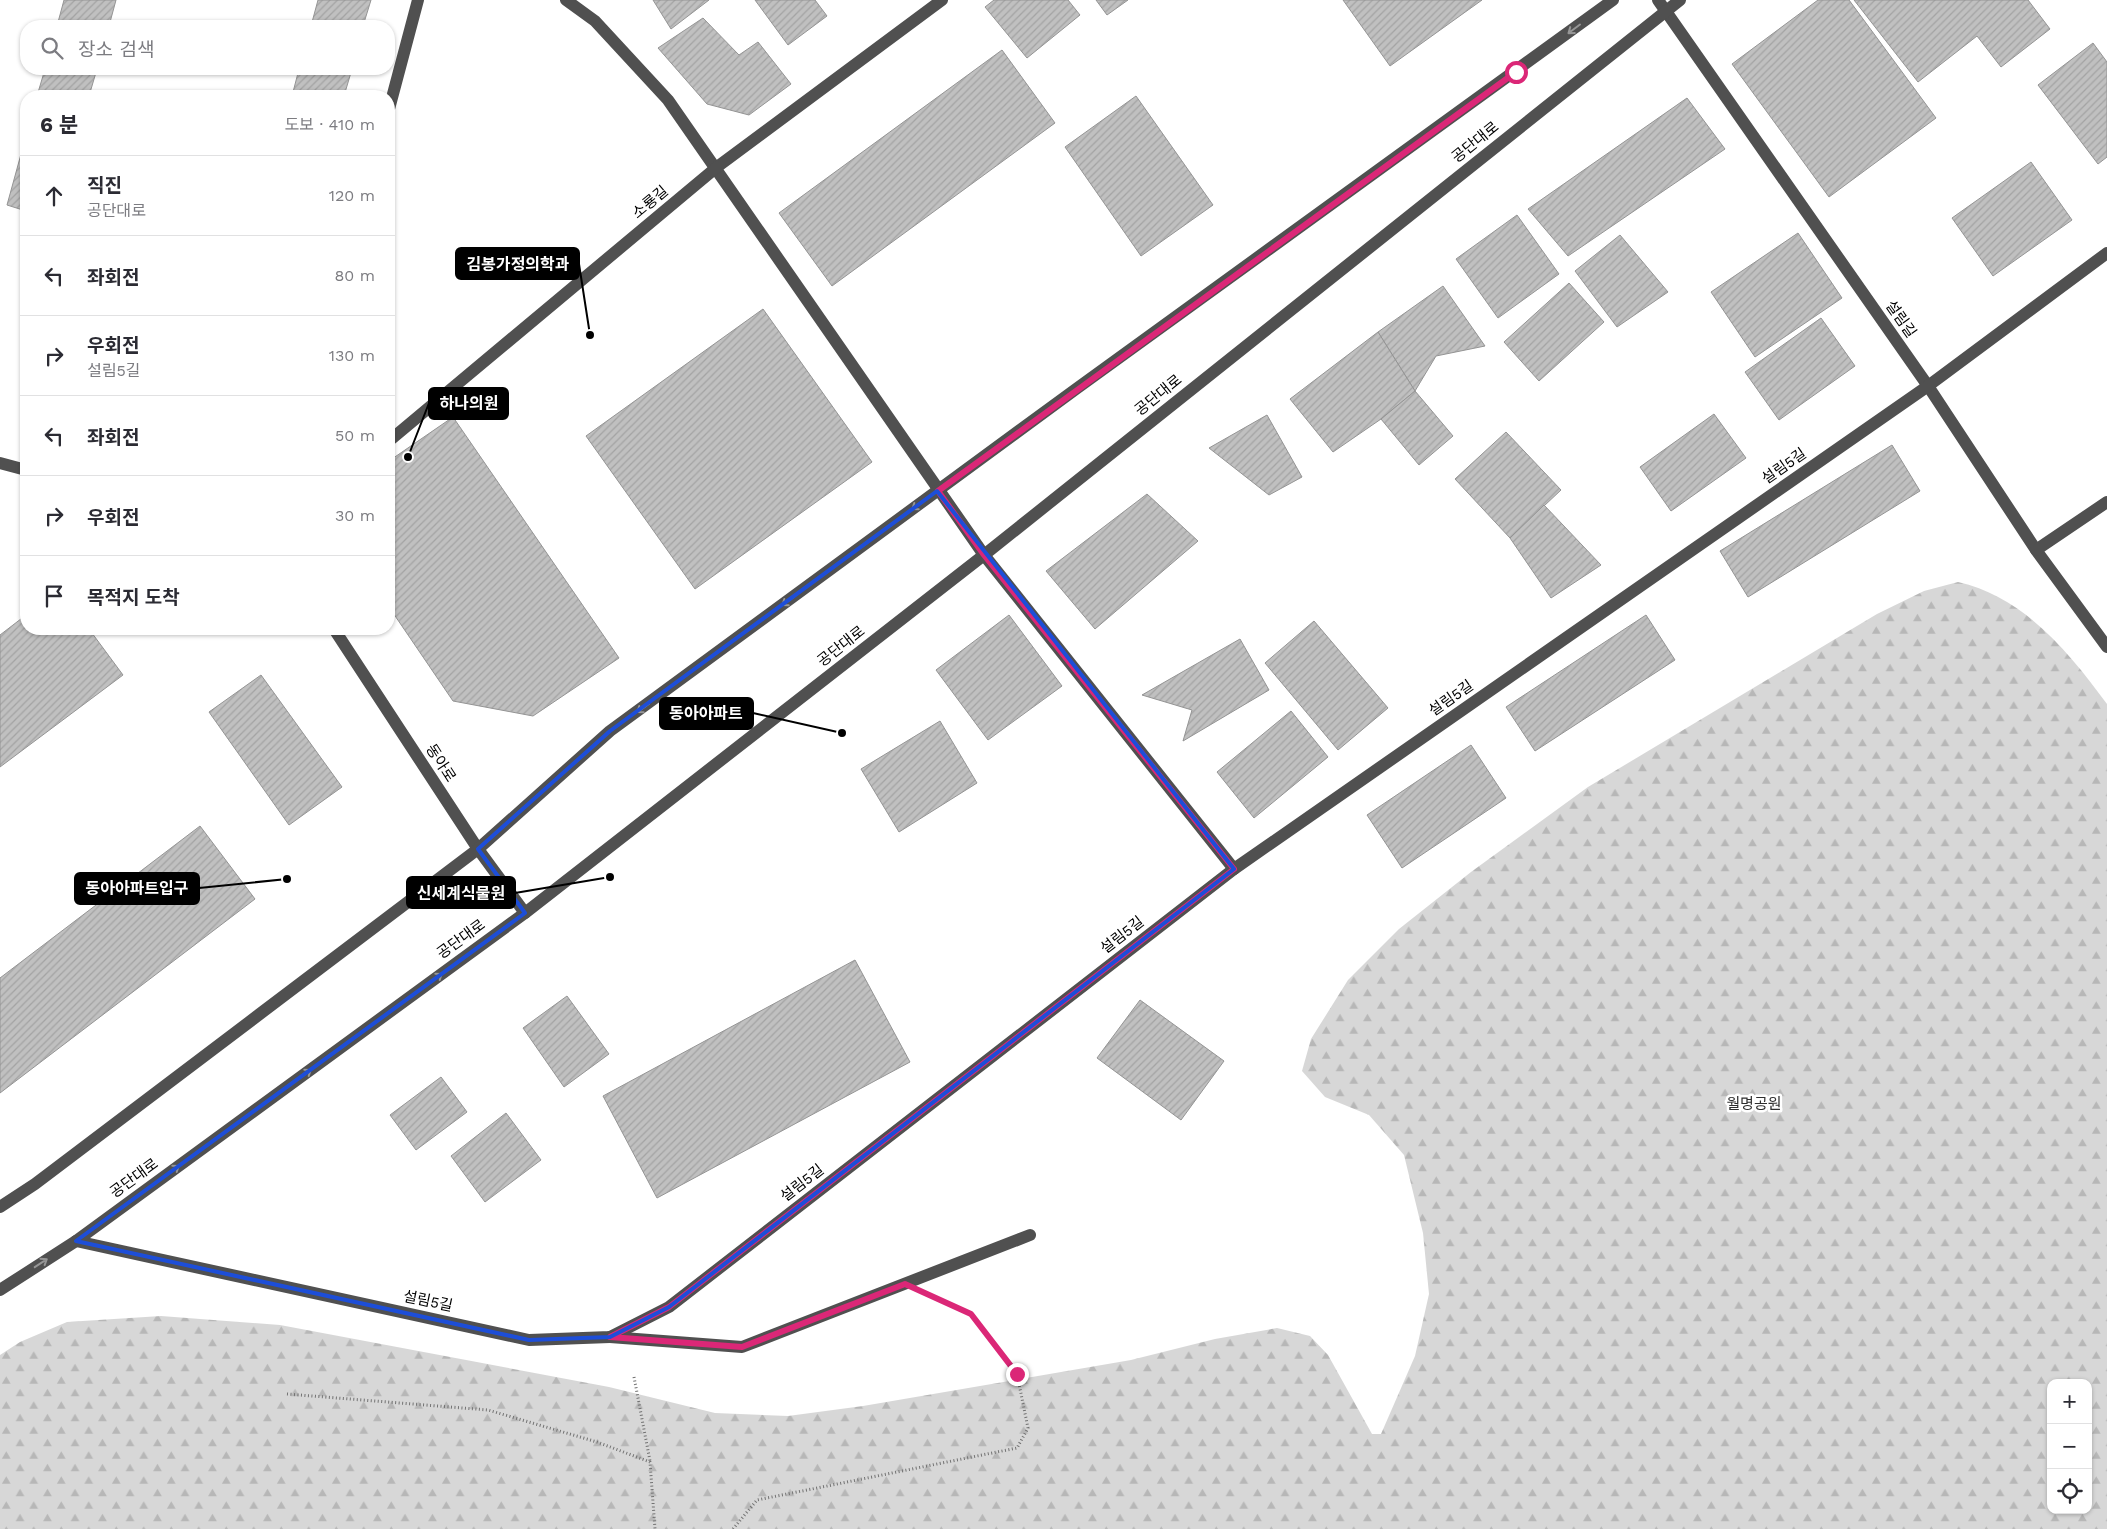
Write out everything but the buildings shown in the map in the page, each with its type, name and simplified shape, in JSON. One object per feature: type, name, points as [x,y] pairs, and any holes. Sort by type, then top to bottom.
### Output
[{"type":"street","points":[[394,90],[418,0]]},
{"type":"street","points":[[566,0],[595,21],[668,100],[717,167],[938,491],[984,555],[1234,869]]},
{"type":"street","name":"소룡길","points":[[395,436],[717,167],[942,0]]},
{"type":"street","name":"공단대로","points":[[0,1207],[35,1184],[478,849],[610,731],[1613,0]]},
{"type":"street","name":"설림길","points":[[1658,0],[1928,386],[2036,550],[2107,647]]},
{"type":"street","name":"공단대로","points":[[0,1290],[76,1241],[524,913],[984,555],[1680,0]]},
{"type":"street","name":"설림5길","points":[[76,1241],[529,1340],[610,1337],[669,1307],[1234,869],[1928,386],[2107,254]]},
{"type":"street","points":[[0,463],[20,468]]},
{"type":"street","points":[[2036,550],[2107,502]]},
{"type":"street","name":"동아로","points":[[338,635],[478,849],[524,913]]},
{"type":"street","points":[[610,1337],[742,1347],[1030,1235]]},
{"type":"path","points":[[733,1529],[757,1500],[1017,1448],[1028,1428],[1017,1374],[971,1314],[905,1284]]},
{"type":"path","points":[[634,1376],[650,1462],[655,1529]]},
{"type":"path","points":[[287,1394],[488,1410],[597,1442],[650,1462]]},
{"type":"highlighted area","points":[[937,491],[1234,869],[669,1307],[610,1337],[529,1340],[76,1241],[525,913],[478,849],[610,731]]},
{"type":"green space","name":"월명공원","points":[[1958,582],[1982,589],[2024,613],[2043,629],[2077,665],[2107,704],[2107,1529],[0,1529],[0,1355],[20,1342],[67,1322],[161,1316],[280,1325],[609,1387],[715,1413],[788,1416],[863,1406],[1131,1360],[1215,1339],[1277,1328],[1310,1336],[1328,1355],[1372,1434],[1381,1434],[1415,1356],[1429,1294],[1423,1233],[1404,1155],[1369,1115],[1325,1097],[1302,1071],[1311,1039],[1348,980],[1399,929],[1471,872],[1588,787],[1877,614],[1924,591]]},
{"type":"place","name":"김봉가정의학과","points":[[590,335]]},
{"type":"place","name":"하나의원","points":[[408,457]]},
{"type":"place","name":"동아아파트","points":[[842,733]]},
{"type":"place","name":"신세계식물원","points":[[610,877]]},
{"type":"place","name":"동아아파트입구","points":[[287,879]]},
{"type":"route","points":[[1017,1374],[971,1314],[905,1284],[742,1347],[610,1337],[669,1307],[1234,869],[984,555],[938,491],[1076,389],[1516,72]]}]
